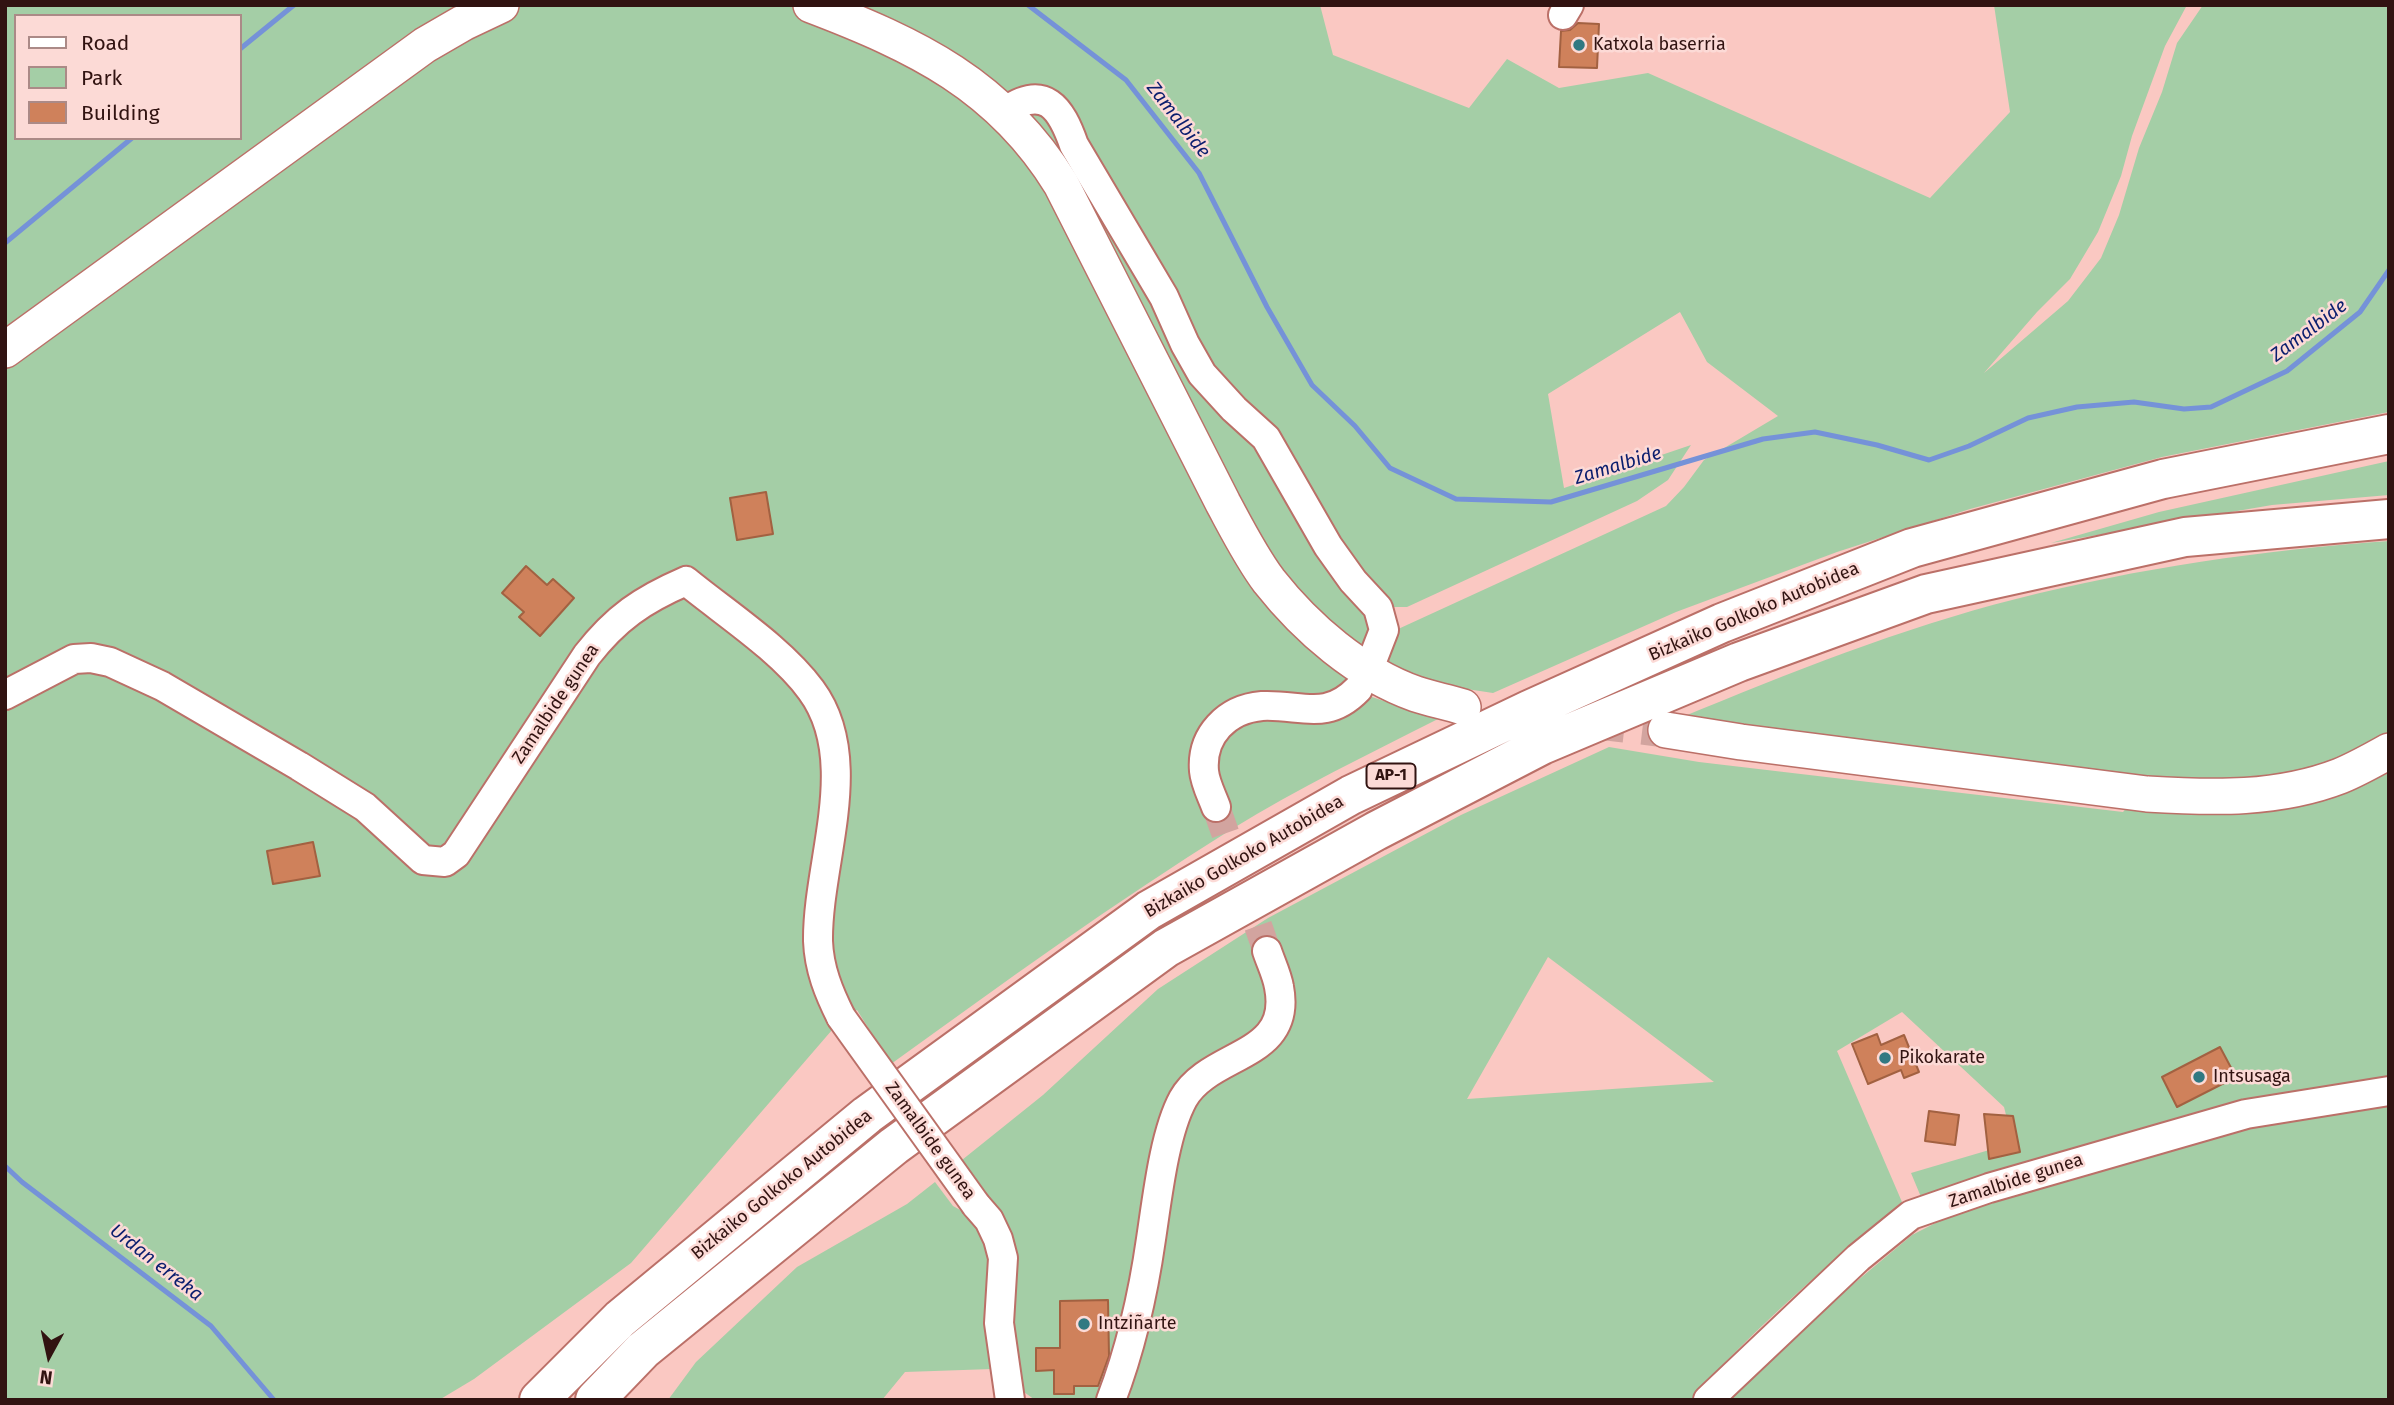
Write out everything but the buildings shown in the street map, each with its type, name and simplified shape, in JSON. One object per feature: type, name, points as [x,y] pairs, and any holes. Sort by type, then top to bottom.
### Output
[{"type":"highway","name":"Bizkaiko Golkoko Autobidea","points":[[539,1400],[620,1319],[867,1115],[1149,910],[1351,795],[1529,710],[1722,623],[1912,548],[2164,479],[2389,434]]},
{"type":"highway","name":"AP-1","points":[[595,1400],[643,1350],[894,1146],[1166,948],[1376,831],[1542,745],[1739,662],[1926,594],[2185,537],[2389,519]]},
{"type":"main road","points":[[5,350],[425,45],[501,5]]},
{"type":"main road","points":[[811,5],[879,33],[927,57],[979,89],[1004,112],[1046,160],[1067,195],[1223,503],[1269,580],[1317,631],[1364,667],[1414,693],[1462,707]]},
{"type":"main road","points":[[1666,730],[1755,744],[2147,794],[2197,797],[2271,794],[2311,785],[2342,775],[2389,751]]},
{"type":"street","points":[[1004,112],[1018,102],[1033,99],[1051,103],[1065,120],[1074,145],[1164,297],[1202,374],[1234,409],[1266,438],[1328,546],[1353,581],[1378,608],[1384,631],[1372,661]]},
{"type":"street","name":"Zamalbide gunea","points":[[5,695],[74,659],[91,658],[110,662],[162,686],[332,786],[365,807],[423,860],[445,862],[456,854],[606,630],[627,612],[653,596],[686,581],[774,652],[812,691],[823,712],[832,738],[836,768],[818,939],[826,985],[841,1017],[976,1206],[989,1220],[998,1239],[1003,1258],[999,1323],[1010,1400]]},
{"type":"street","points":[[1216,807],[1204,774],[1204,757],[1209,738],[1219,725],[1237,713],[1261,706],[1318,710],[1334,706],[1347,701],[1358,689]]},
{"type":"street","points":[[1111,1400],[1132,1338],[1141,1299],[1157,1192],[1173,1126],[1182,1102],[1191,1086],[1209,1072],[1262,1044],[1272,1032],[1278,1018],[1279,986],[1267,951]]},
{"type":"street","name":"Zamalbide gunea","points":[[1708,1400],[1858,1258],[1911,1215],[1989,1188],[2246,1114],[2389,1091]]},
{"type":"green space","points":[[5,5],[1320,5],[1333,55],[1469,108],[1507,59],[1559,88],[1648,73],[1930,198],[2010,112],[1994,5],[2187,5],[2165,46],[2132,136],[2121,176],[2098,232],[2070,279],[1984,373],[2068,301],[2101,258],[2119,215],[2139,148],[2162,92],[2177,43],[2203,5],[2389,5],[2389,412],[2162,457],[1970,509],[1837,552],[1676,612],[1493,693],[1447,686],[1414,677],[1383,663],[1396,630],[1666,506],[1704,460],[1778,416],[1707,362],[1680,312],[1548,394],[1564,488],[1691,445],[1668,480],[1637,501],[1407,607],[1388,607],[1351,690],[1438,719],[1308,785],[1232,829],[1102,914],[891,1064],[857,1010],[832,1030],[631,1263],[474,1379],[439,1400],[5,1400]]},
{"type":"green space","points":[[2389,461],[2389,495],[2272,505],[2051,543],[2159,512]]},
{"type":"green space","points":[[2389,541],[2389,1400],[1728,1400],[1815,1316],[1912,1235],[1963,1209],[1921,1197],[1911,1173],[2013,1143],[2004,1107],[1902,1012],[1837,1051],[1902,1202],[1766,1322],[1691,1400],[1121,1400],[1137,1280],[1104,1400],[1035,1400],[1017,1387],[1005,1234],[985,1191],[962,1160],[1043,1095],[1158,989],[1268,918],[1461,815],[1609,747],[1699,762],[2123,812],[2150,781],[1680,718],[1804,668],[1888,638],[2016,599],[2154,569]],"holes":[[[1548,957],[1714,1082],[1467,1099]]]},
{"type":"green space","points":[[935,1182],[953,1206],[978,1220],[991,1240],[992,1369],[905,1372],[882,1400],[668,1400],[696,1362],[797,1267],[907,1204]]},
{"type":"waterway","name":"Zamalbide","points":[[242,47],[294,5]]},
{"type":"waterway","name":"Zamalbide","points":[[1028,5],[1126,80],[1199,173],[1267,307],[1312,385],[1355,426],[1390,468],[1456,499],[1551,502],[1763,439],[1815,432],[1877,445],[1929,460],[1969,446],[2028,418],[2077,407],[2134,402],[2184,409],[2211,407],[2287,371],[2360,312],[2389,270]]},
{"type":"waterway","name":"Zamalbide","points":[[5,243],[130,140]]},
{"type":"waterway","name":"Urdan erreka","points":[[5,1166],[22,1182],[211,1326],[274,1400]]},
{"type":"tunnel","points":[[1590,721],[1666,730]]},
{"type":"tunnel","points":[[1216,807],[1267,951]]},
{"type":"place","name":"Katxola baserria","points":[[1579,45]]},
{"type":"place","name":"Pikokarate","points":[[1885,1058]]},
{"type":"place","name":"Intsusaga","points":[[2199,1077]]},
{"type":"place","name":"Intziñarte","points":[[1084,1324]]}]
